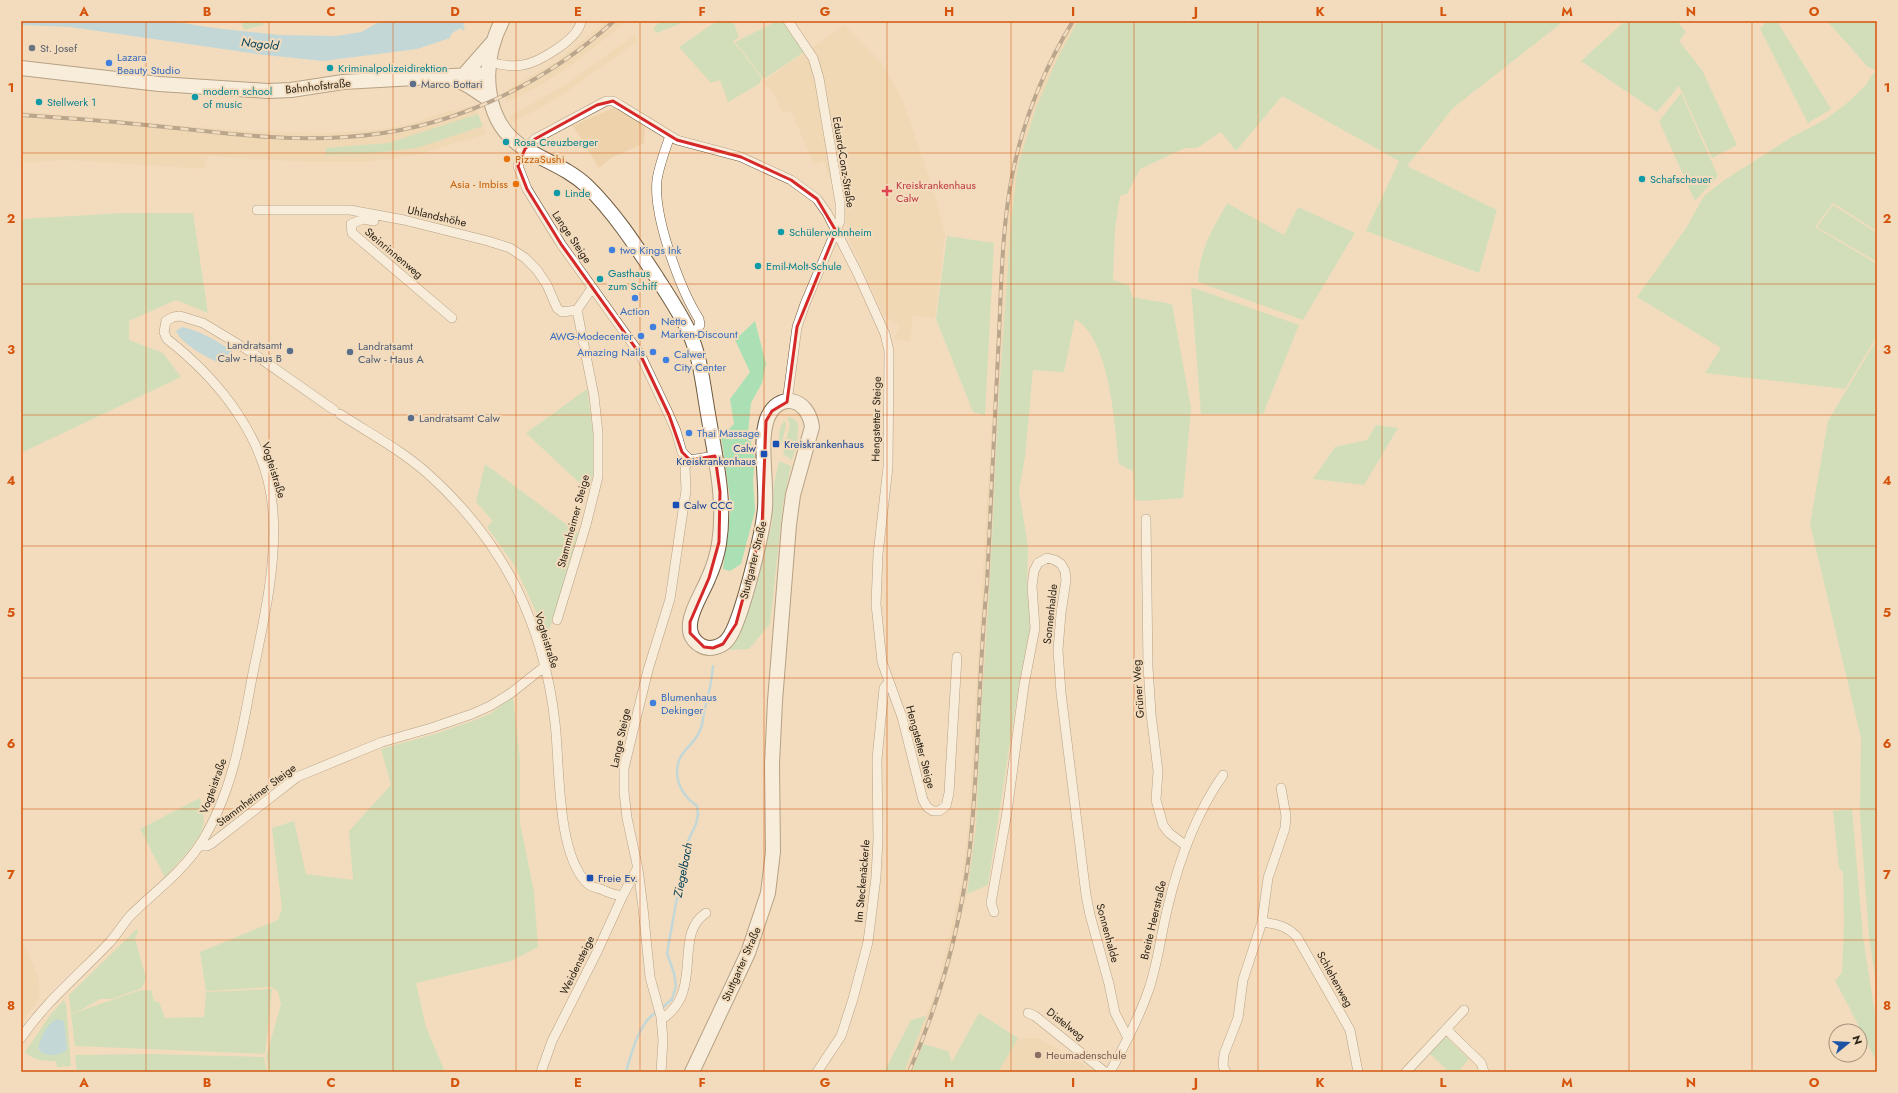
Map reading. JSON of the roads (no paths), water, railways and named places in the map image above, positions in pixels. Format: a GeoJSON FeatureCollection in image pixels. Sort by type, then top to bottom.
{"type":"FeatureCollection","features":[{"type":"Feature","properties":{"kind":"main road"},"geometry":{"type":"LineString","coordinates":[[488,68],[492,42],[502,21]]}},
{"type":"Feature","properties":{"kind":"main road"},"geometry":{"type":"LineString","coordinates":[[490,100],[457,76],[492,42]]}},
{"type":"Feature","properties":{"kind":"main road","name":"Bahnhofstraße"},"geometry":{"type":"LineString","coordinates":[[21,68],[158,84],[268,91],[291,90],[343,82],[457,76],[488,68]]}},
{"type":"Feature","properties":{"kind":"main road","name":"Stuttgarter Straße"},"geometry":{"type":"LineString","coordinates":[[488,68],[490,100],[504,130],[514,141],[525,149],[577,178],[593,192],[614,217],[647,262],[677,309],[690,334],[700,365],[715,456],[720,500],[719,542],[709,578],[693,611],[690,622],[690,633],[698,645],[713,648],[718,647],[728,639],[740,612],[762,528],[765,508],[764,449],[766,421],[772,411],[787,402],[796,402],[808,412],[812,427],[793,495],[788,540],[776,693],[772,764],[773,852],[768,893],[750,948],[692,1072]]}},
{"type":"Feature","properties":{"kind":"street"},"geometry":{"type":"LineString","coordinates":[[488,68],[532,63],[546,56],[566,42],[576,31],[581,21]]}},
{"type":"Feature","properties":{"kind":"street","name":"Eduard-Conz-Straße"},"geometry":{"type":"LineString","coordinates":[[787,402],[797,327],[805,304],[840,222],[840,203],[819,78],[813,58],[788,21]]}},
{"type":"Feature","properties":{"kind":"street","name":"Hengstetter Steige"},"geometry":{"type":"LineString","coordinates":[[525,149],[535,139],[606,101],[613,101],[677,140],[741,157],[791,180],[817,200],[827,212],[858,274],[874,309],[889,351],[888,467],[878,554],[876,604],[882,662],[902,717],[923,800],[927,807],[933,812],[939,811],[946,806],[949,793],[957,658]]}},
{"type":"Feature","properties":{"kind":"street"},"geometry":{"type":"LineString","coordinates":[[670,136],[657,180],[657,198],[660,216],[679,281],[699,319],[700,325],[697,330],[690,334]]}},
{"type":"Feature","properties":{"kind":"street","name":"Lange Steige"},"geometry":{"type":"LineString","coordinates":[[525,149],[518,166],[527,189],[592,288],[640,354],[676,431],[682,452],[690,460],[684,467],[686,490],[670,599],[648,670],[624,768],[626,818],[638,869],[650,977],[662,1018],[664,1040],[661,1072]]}},
{"type":"Feature","properties":{"kind":"street","name":"Uhlandshöhe"},"geometry":{"type":"LineString","coordinates":[[257,210],[350,210],[404,220],[488,240],[510,248],[525,258],[537,270],[547,285],[557,308],[562,312],[577,310]]}},
{"type":"Feature","properties":{"kind":"street","name":"Steinrinnenweg"},"geometry":{"type":"LineString","coordinates":[[404,220],[399,224],[363,219],[358,220],[351,224],[352,233],[452,318]]}},
{"type":"Feature","properties":{"kind":"street"},"geometry":{"type":"LineString","coordinates":[[577,310],[592,288]]}},
{"type":"Feature","properties":{"kind":"street","name":"Stammheimer Steige"},"geometry":{"type":"LineString","coordinates":[[556,620],[586,525],[598,477],[598,433],[594,396],[577,310]]}},
{"type":"Feature","properties":{"kind":"street","name":"Vogteistraße"},"geometry":{"type":"LineString","coordinates":[[200,846],[218,812],[230,781],[240,741],[269,587],[273,556],[273,510],[267,480],[251,437],[237,412],[224,393],[191,358],[166,339],[164,332],[166,320],[180,316],[203,323],[251,352],[337,412],[400,452],[426,472],[449,494],[486,537],[516,587],[532,627],[544,667],[556,723],[560,792],[570,853],[577,869],[587,884],[616,895],[623,895]]}},
{"type":"Feature","properties":{"kind":"street"},"geometry":{"type":"LineString","coordinates":[[690,460],[715,456]]}},
{"type":"Feature","properties":{"kind":"street","name":"Grüner Weg"},"geometry":{"type":"LineString","coordinates":[[1146,519],[1148,667],[1151,714],[1158,771],[1156,800],[1163,825],[1169,833],[1185,845]]}},
{"type":"Feature","properties":{"kind":"street","name":"Sonnenhalde"},"geometry":{"type":"LineString","coordinates":[[994,912],[991,903],[1006,812],[1024,685],[1035,628],[1032,586],[1034,571],[1038,563],[1047,558],[1061,564],[1065,571],[1066,580],[1061,614],[1059,657],[1061,693],[1086,895],[1115,1013],[1128,1038]]}},
{"type":"Feature","properties":{"kind":"street","name":"Stammheimer Steige"},"geometry":{"type":"LineString","coordinates":[[21,1038],[50,1000],[110,941],[129,917],[187,862],[200,846],[207,846],[211,844],[301,775],[361,750],[472,714],[490,706],[511,693],[544,667]]}},
{"type":"Feature","properties":{"kind":"street","name":"Im Steckenäckerle"},"geometry":{"type":"LineString","coordinates":[[817,1072],[841,1036],[853,999],[868,942],[877,870],[878,734],[884,688],[889,682]]}},
{"type":"Feature","properties":{"kind":"street","name":"Breite Heerstraße"},"geometry":{"type":"LineString","coordinates":[[1110,1072],[1128,1038],[1149,988],[1168,906],[1185,845],[1212,790],[1223,775]]}},
{"type":"Feature","properties":{"kind":"street"},"geometry":{"type":"LineString","coordinates":[[1226,1072],[1223,1066],[1224,1054],[1238,1018],[1243,980],[1262,922],[1268,878],[1285,828],[1286,816],[1281,788]]}},
{"type":"Feature","properties":{"kind":"street","name":"Weidensteige"},"geometry":{"type":"LineString","coordinates":[[541,1072],[552,1041],[598,952],[623,895],[638,869]]}},
{"type":"Feature","properties":{"kind":"street"},"geometry":{"type":"LineString","coordinates":[[662,1018],[671,1013],[679,1002],[684,991],[692,934],[696,922],[706,913]]}},
{"type":"Feature","properties":{"kind":"street","name":"Schlehenweg"},"geometry":{"type":"LineString","coordinates":[[1262,922],[1282,925],[1291,930],[1297,937],[1350,1030],[1358,1072]]}},
{"type":"Feature","properties":{"kind":"street"},"geometry":{"type":"LineString","coordinates":[[1406,1072],[1464,1010]]}},
{"type":"Feature","properties":{"kind":"street","name":"Distelweg"},"geometry":{"type":"LineString","coordinates":[[1028,1013],[1035,1016],[1105,1072]]}},
{"type":"Feature","properties":{"kind":"street"},"geometry":{"type":"LineString","coordinates":[[1446,1029],[1481,1063],[1484,1072]]}},
{"type":"Feature","properties":{"kind":"water","name":"Nagold"},"geometry":{"type":"Polygon","coordinates":[[[21,21],[170,21],[214,28],[280,35],[336,36],[361,32],[381,21],[466,21],[463,26],[465,28],[463,31],[461,28],[452,33],[450,38],[417,49],[323,61],[265,55],[70,27],[21,25],[21,21]]]}},
{"type":"Feature","properties":{"kind":"water"},"geometry":{"type":"Polygon","coordinates":[[[182,327],[202,333],[232,351],[231,360],[223,364],[196,351],[179,336],[176,331],[182,327]]]}},
{"type":"Feature","properties":{"kind":"water"},"geometry":{"type":"Polygon","coordinates":[[[57,1019],[64,1021],[67,1050],[60,1054],[47,1055],[38,1048],[42,1036],[47,1028],[57,1019]]]}},
{"type":"Feature","properties":{"kind":"waterway","name":"Ziegelbach"},"geometry":{"type":"LineString","coordinates":[[661,1009],[672,999],[676,986],[674,973],[667,953],[676,903],[682,880],[687,843],[696,824],[698,815],[697,806],[691,802],[682,791],[678,779],[678,765],[682,754],[696,738],[701,728],[711,684],[713,666]]}},
{"type":"Feature","properties":{"kind":"waterway","name":"Ziegelbach"},"geometry":{"type":"LineString","coordinates":[[626,1072],[641,1030],[651,1016],[657,1012]]}},
{"type":"Feature","properties":{"kind":"railway"},"geometry":{"type":"LineString","coordinates":[[21,115],[105,121],[274,137],[322,138],[383,133],[420,126],[490,102],[523,86],[555,67],[614,21]]}},
{"type":"Feature","properties":{"kind":"railway"},"geometry":{"type":"LineString","coordinates":[[909,1072],[932,1013],[951,952],[969,858],[987,584],[1003,250],[1010,187],[1014,165],[1026,122],[1051,60],[1073,21]]}},
{"type":"Feature","properties":{"kind":"place","name":"St. Josef"},"geometry":{"type":"Point","coordinates":[32,48]}},
{"type":"Feature","properties":{"kind":"place","name":"Lazara Beauty Studio"},"geometry":{"type":"Point","coordinates":[109,63]}},
{"type":"Feature","properties":{"kind":"place","name":"Kriminalpolizeidirektion"},"geometry":{"type":"Point","coordinates":[330,68]}},
{"type":"Feature","properties":{"kind":"place","name":"Marco Bottari"},"geometry":{"type":"Point","coordinates":[413,84]}},
{"type":"Feature","properties":{"kind":"place","name":"modern school of music"},"geometry":{"type":"Point","coordinates":[195,97]}},
{"type":"Feature","properties":{"kind":"place","name":"Stellwerk 1"},"geometry":{"type":"Point","coordinates":[39,102]}},
{"type":"Feature","properties":{"kind":"place","name":"Rosa Creuzberger"},"geometry":{"type":"Point","coordinates":[506,142]}},
{"type":"Feature","properties":{"kind":"place","name":"PizzaSushi"},"geometry":{"type":"Point","coordinates":[507,159]}},
{"type":"Feature","properties":{"kind":"place","name":"Schafscheuer"},"geometry":{"type":"Point","coordinates":[1642,179]}},
{"type":"Feature","properties":{"kind":"place","name":"Asia - Imbiss"},"geometry":{"type":"Point","coordinates":[516,184]}},
{"type":"Feature","properties":{"kind":"place","name":"Kreiskrankenhaus Calw"},"geometry":{"type":"Point","coordinates":[887,191]}},
{"type":"Feature","properties":{"kind":"place","name":"Linde"},"geometry":{"type":"Point","coordinates":[557,193]}},
{"type":"Feature","properties":{"kind":"place","name":"Schülerwohnheim"},"geometry":{"type":"Point","coordinates":[781,232]}},
{"type":"Feature","properties":{"kind":"place","name":"two Kings Ink"},"geometry":{"type":"Point","coordinates":[612,250]}},
{"type":"Feature","properties":{"kind":"place","name":"Emil-Molt-Schule"},"geometry":{"type":"Point","coordinates":[758,266]}},
{"type":"Feature","properties":{"kind":"place","name":"Gasthaus zum Schiff"},"geometry":{"type":"Point","coordinates":[600,279]}},
{"type":"Feature","properties":{"kind":"place","name":"Action"},"geometry":{"type":"Point","coordinates":[635,298]}},
{"type":"Feature","properties":{"kind":"place","name":"Netto Marken-Discount"},"geometry":{"type":"Point","coordinates":[653,327]}},
{"type":"Feature","properties":{"kind":"place","name":"AWG-Modecenter"},"geometry":{"type":"Point","coordinates":[641,336]}},
{"type":"Feature","properties":{"kind":"place","name":"Landratsamt Calw - Haus B"},"geometry":{"type":"Point","coordinates":[290,351]}},
{"type":"Feature","properties":{"kind":"place","name":"Landratsamt Calw - Haus A"},"geometry":{"type":"Point","coordinates":[350,352]}},
{"type":"Feature","properties":{"kind":"place","name":"Amazing Nails"},"geometry":{"type":"Point","coordinates":[653,352]}},
{"type":"Feature","properties":{"kind":"place","name":"Calwer City Center"},"geometry":{"type":"Point","coordinates":[666,360]}},
{"type":"Feature","properties":{"kind":"place","name":"Landratsamt Calw"},"geometry":{"type":"Point","coordinates":[411,418]}},
{"type":"Feature","properties":{"kind":"place","name":"Thai Massage"},"geometry":{"type":"Point","coordinates":[689,433]}},
{"type":"Feature","properties":{"kind":"place","name":"Kreiskrankenhaus"},"geometry":{"type":"Point","coordinates":[776,444]}},
{"type":"Feature","properties":{"kind":"place","name":"Calw Kreiskrankenhaus"},"geometry":{"type":"Point","coordinates":[764,454]}},
{"type":"Feature","properties":{"kind":"place","name":"Calw CCC"},"geometry":{"type":"Point","coordinates":[676,505]}},
{"type":"Feature","properties":{"kind":"place","name":"Blumenhaus Dekinger"},"geometry":{"type":"Point","coordinates":[653,703]}},
{"type":"Feature","properties":{"kind":"place","name":"Freie Ev."},"geometry":{"type":"Point","coordinates":[590,878]}},
{"type":"Feature","properties":{"kind":"place","name":"Heumadenschule"},"geometry":{"type":"Point","coordinates":[1038,1055]}}]}
